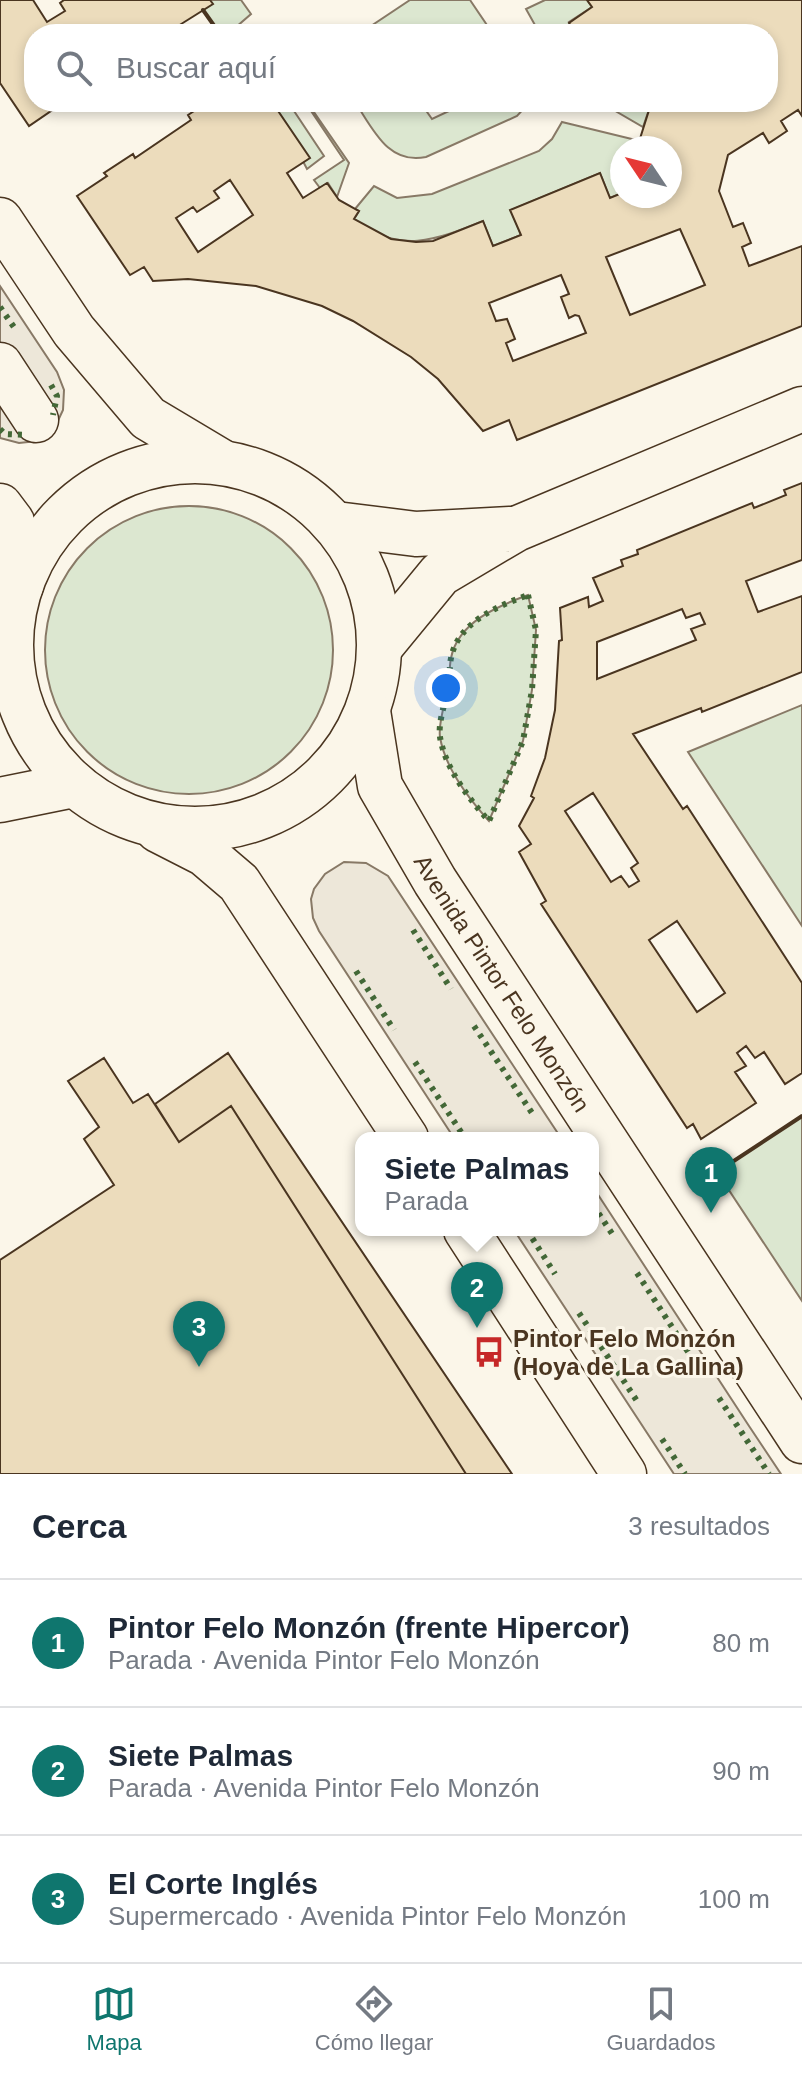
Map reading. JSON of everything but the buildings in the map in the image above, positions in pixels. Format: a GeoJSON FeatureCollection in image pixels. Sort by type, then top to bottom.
{"type":"FeatureCollection","features":[{"type":"Feature","properties":{"kind":"street"},"geometry":{"type":"LineString","coordinates":[[0,220],[74,331],[148,418],[220,461],[284,482],[336,524],[370,581],[380,647],[368,711],[341,758],[302,796],[252,821],[199,830],[145,823]]}},
{"type":"Feature","properties":{"kind":"street"},"geometry":{"type":"LineString","coordinates":[[0,365],[36,420]]}},
{"type":"Feature","properties":{"kind":"street"},"geometry":{"type":"LineString","coordinates":[[380,647],[440,574],[516,529],[802,409]]}},
{"type":"Feature","properties":{"kind":"street"},"geometry":{"type":"LineString","coordinates":[[220,461],[157,464],[99,488],[51,529],[21,585],[6,670],[16,690],[26,724],[47,755],[74,785],[107,808],[145,823],[205,854],[239,883],[402,1132]]}},
{"type":"Feature","properties":{"kind":"street"},"geometry":{"type":"LineString","coordinates":[[0,506],[12,522],[21,585]]}},
{"type":"Feature","properties":{"kind":"street"},"geometry":{"type":"LineString","coordinates":[[336,524],[416,534],[516,529]]}},
{"type":"Feature","properties":{"kind":"street","name":"Avenida Pintor Felo Monzón"},"geometry":{"type":"LineString","coordinates":[[368,711],[380,786],[435,881],[802,1441]]}},
{"type":"Feature","properties":{"kind":"street"},"geometry":{"type":"LineString","coordinates":[[0,800],[74,785]]}},
{"type":"Feature","properties":{"kind":"street"},"geometry":{"type":"LineString","coordinates":[[470,1236],[624,1474]]}},
{"type":"Feature","properties":{"kind":"green space"},"geometry":{"type":"Polygon","coordinates":[[[210,0],[241,0],[251,14],[240,24],[213,24],[203,10],[212,4],[210,0]]]}},
{"type":"Feature","properties":{"kind":"green space"},"geometry":{"type":"Polygon","coordinates":[[[410,0],[470,0],[486,24],[374,24],[410,0]]]}},
{"type":"Feature","properties":{"kind":"green space"},"geometry":{"type":"Polygon","coordinates":[[[545,0],[587,0],[592,7],[570,24],[534,24],[526,9],[545,0]]]}},
{"type":"Feature","properties":{"kind":"green space"},"geometry":{"type":"Polygon","coordinates":[[[277,112],[295,112],[324,156],[307,169],[277,112]]]}},
{"type":"Feature","properties":{"kind":"green space"},"geometry":{"type":"Polygon","coordinates":[[[312,112],[349,163],[337,197],[328,183],[320,188],[314,180],[344,160],[312,112]]]}},
{"type":"Feature","properties":{"kind":"green space"},"geometry":{"type":"Polygon","coordinates":[[[361,112],[427,112],[432,119],[447,112],[521,112],[426,157],[401,156],[375,133],[361,112]]]}},
{"type":"Feature","properties":{"kind":"green space"},"geometry":{"type":"Polygon","coordinates":[[[617,112],[648,112],[643,127],[617,112]]]}},
{"type":"Feature","properties":{"kind":"green space"},"geometry":{"type":"Polygon","coordinates":[[[562,122],[619,136],[610,136],[610,198],[600,173],[511,210],[521,235],[493,246],[483,221],[450,234],[418,241],[386,237],[354,219],[359,211],[355,209],[374,186],[397,198],[432,194],[539,151],[552,139],[562,122]]]}},
{"type":"Feature","properties":{"kind":"green space"},"geometry":{"type":"Polygon","coordinates":[[[175,506],[203,506],[231,512],[257,523],[281,538],[301,558],[327,608],[333,650],[331,678],[316,718],[301,742],[281,762],[231,788],[203,794],[175,794],[147,788],[121,777],[97,762],[77,742],[51,692],[45,664],[45,636],[51,608],[62,582],[77,558],[97,538],[147,512],[175,506]]]}},
{"type":"Feature","properties":{"kind":"green space"},"geometry":{"type":"Polygon","coordinates":[[[528,595],[536,630],[532,690],[523,741],[489,821],[452,771],[440,737],[451,658],[455,645],[471,625],[492,610],[528,595]]]}},
{"type":"Feature","properties":{"kind":"green space"},"geometry":{"type":"Polygon","coordinates":[[[802,705],[802,926],[688,752],[802,705]]]}},
{"type":"Feature","properties":{"kind":"green space"},"geometry":{"type":"Polygon","coordinates":[[[802,1116],[802,1301],[717,1172],[802,1116]]]}},
{"type":"Feature","properties":{"kind":"shaded area"},"geometry":{"type":"Polygon","coordinates":[[[0,286],[57,372],[64,390],[63,410],[55,427],[39,439],[28,442],[0,438],[0,286]]]}},
{"type":"Feature","properties":{"kind":"shaded area"},"geometry":{"type":"Polygon","coordinates":[[[344,862],[366,863],[388,876],[557,1132],[450,1132],[319,931],[313,918],[311,899],[325,874],[344,862]]]}},
{"type":"Feature","properties":{"kind":"shaded area"},"geometry":{"type":"Polygon","coordinates":[[[599,1196],[781,1474],[674,1474],[518,1236],[599,1236],[599,1196]]]}},
{"type":"Feature","properties":{"kind":"hedge"},"geometry":{"type":"LineString","coordinates":[[0,307],[16,330]]}},
{"type":"Feature","properties":{"kind":"hedge"},"geometry":{"type":"LineString","coordinates":[[51,385],[57,396],[53,415]]}},
{"type":"Feature","properties":{"kind":"hedge"},"geometry":{"type":"LineString","coordinates":[[0,429],[5,434],[26,435]]}},
{"type":"Feature","properties":{"kind":"hedge"},"geometry":{"type":"LineString","coordinates":[[528,595],[536,630],[532,690],[523,741],[489,821],[452,771],[440,737],[451,658],[455,645],[471,625],[492,610],[528,595]]}},
{"type":"Feature","properties":{"kind":"hedge"},"geometry":{"type":"LineString","coordinates":[[413,930],[451,989]]}},
{"type":"Feature","properties":{"kind":"hedge"},"geometry":{"type":"LineString","coordinates":[[356,971],[394,1030]]}},
{"type":"Feature","properties":{"kind":"hedge"},"geometry":{"type":"LineString","coordinates":[[474,1026],[532,1113]]}},
{"type":"Feature","properties":{"kind":"hedge"},"geometry":{"type":"LineString","coordinates":[[415,1062],[461,1132]]}},
{"type":"Feature","properties":{"kind":"hedge"},"geometry":{"type":"LineString","coordinates":[[599,1214],[613,1235]]}},
{"type":"Feature","properties":{"kind":"hedge"},"geometry":{"type":"LineString","coordinates":[[531,1236],[555,1274]]}},
{"type":"Feature","properties":{"kind":"hedge"},"geometry":{"type":"LineString","coordinates":[[637,1273],[694,1361]]}},
{"type":"Feature","properties":{"kind":"hedge"},"geometry":{"type":"LineString","coordinates":[[579,1313],[637,1401]]}},
{"type":"Feature","properties":{"kind":"hedge"},"geometry":{"type":"LineString","coordinates":[[719,1398],[769,1474]]}},
{"type":"Feature","properties":{"kind":"hedge"},"geometry":{"type":"LineString","coordinates":[[662,1439],[685,1474]]}},
{"type":"Feature","properties":{"kind":"wall"},"geometry":{"type":"LineString","coordinates":[[203,10],[213,24]]}},
{"type":"Feature","properties":{"kind":"wall"},"geometry":{"type":"LineString","coordinates":[[717,1172],[802,1116]]}},
{"type":"Feature","properties":{"kind":"place","name":"Pintor Felo Monzón (frente Hipercor)"},"geometry":{"type":"Point","coordinates":[711,1213]}},
{"type":"Feature","properties":{"kind":"place","name":"Siete Palmas"},"geometry":{"type":"Point","coordinates":[477,1328]}},
{"type":"Feature","properties":{"kind":"place","name":"Pintor Felo Monzón (Hoya de La Gallina)"},"geometry":{"type":"Point","coordinates":[489,1352]}},
{"type":"Feature","properties":{"kind":"place","name":"El Corte Inglés"},"geometry":{"type":"Point","coordinates":[199,1367]}}]}
